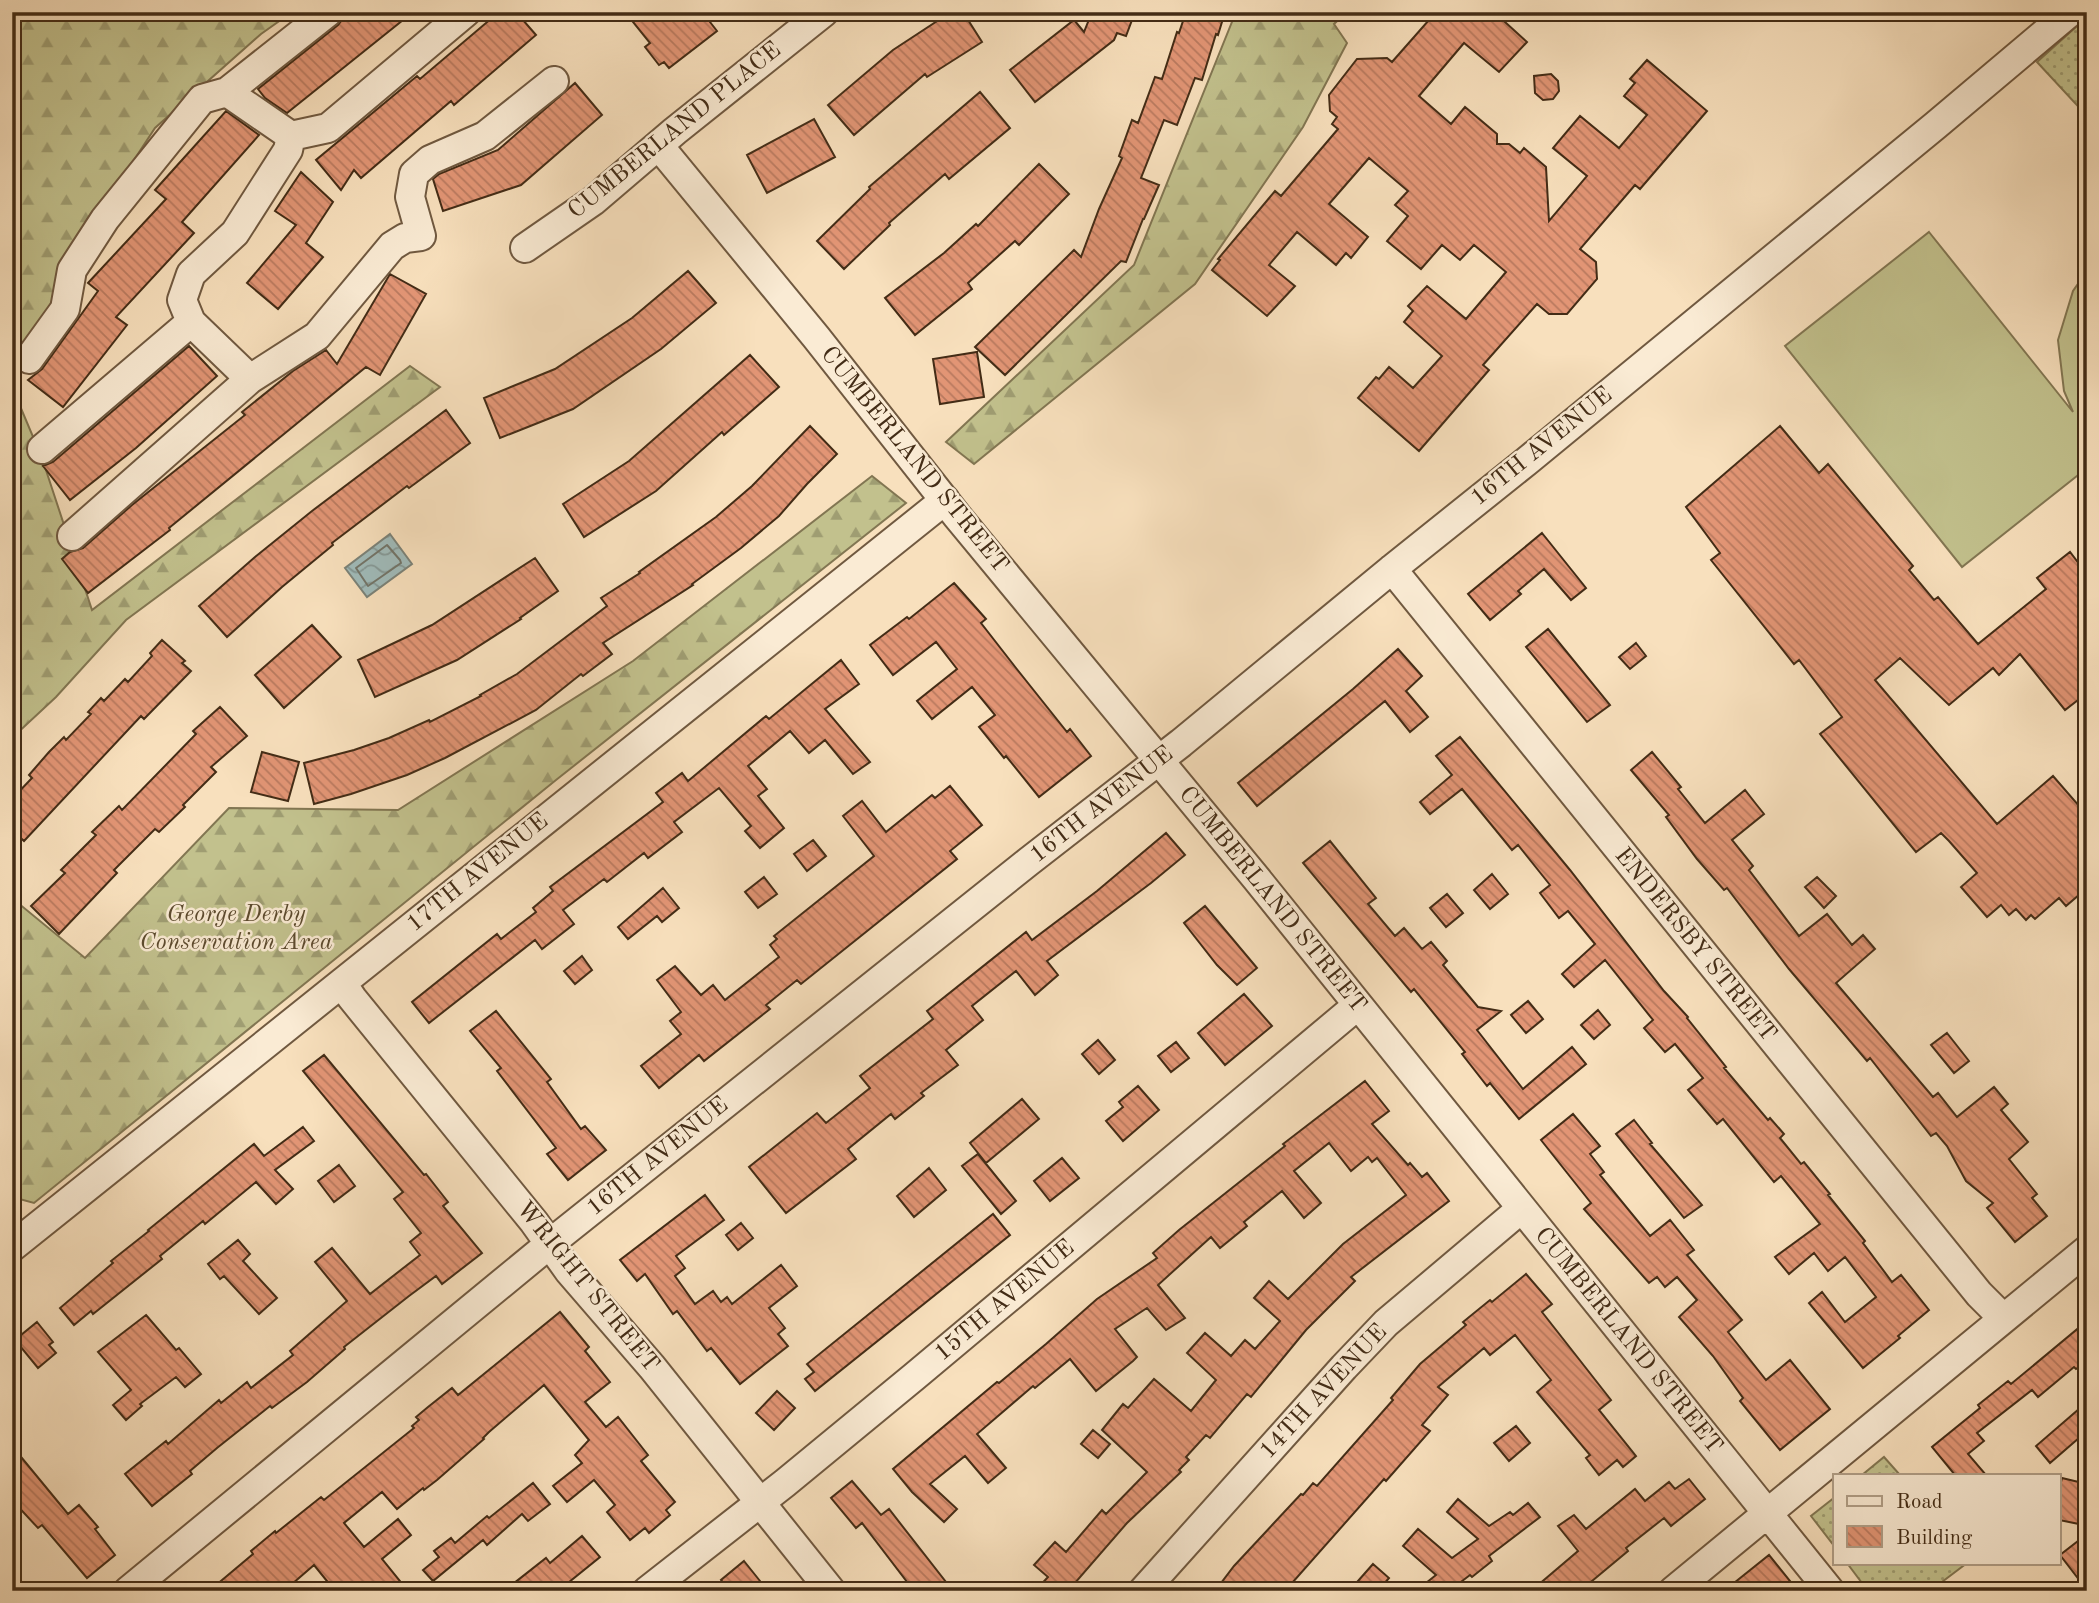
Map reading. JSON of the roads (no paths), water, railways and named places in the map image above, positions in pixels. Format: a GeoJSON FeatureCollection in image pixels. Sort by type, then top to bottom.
{"type":"FeatureCollection","features":[{"type":"Feature","properties":{"kind":"street"},"geometry":{"type":"LineString","coordinates":[[29,359],[65,309],[72,270],[106,219],[202,99],[227,92],[328,12]]}},
{"type":"Feature","properties":{"kind":"street"},"geometry":{"type":"LineString","coordinates":[[227,92],[291,136],[328,128],[466,12]]}},
{"type":"Feature","properties":{"kind":"street","name":"CUMBERLAND PLACE"},"geometry":{"type":"LineString","coordinates":[[525,248],[593,201],[824,12]]}},
{"type":"Feature","properties":{"kind":"street","name":"16TH AVENUE"},"geometry":{"type":"LineString","coordinates":[[128,1591],[551,1243],[1158,761],[1519,468],[2070,12]]}},
{"type":"Feature","properties":{"kind":"street"},"geometry":{"type":"LineString","coordinates":[[72,536],[250,379],[317,336],[392,246],[405,238],[421,236],[410,197],[414,174],[430,160],[485,136],[554,81]]}},
{"type":"Feature","properties":{"kind":"street"},"geometry":{"type":"LineString","coordinates":[[250,379],[191,321],[182,300],[191,274],[235,233],[288,150],[291,136]]}},
{"type":"Feature","properties":{"kind":"street","name":"CUMBERLAND STREET"},"geometry":{"type":"LineString","coordinates":[[659,146],[1358,1005],[1830,1591]]}},
{"type":"Feature","properties":{"kind":"street"},"geometry":{"type":"LineString","coordinates":[[42,449],[191,321]]}},
{"type":"Feature","properties":{"kind":"street","name":"17TH AVENUE"},"geometry":{"type":"LineString","coordinates":[[12,1247],[945,500]]}},
{"type":"Feature","properties":{"kind":"street","name":"ENDERSBY STREET"},"geometry":{"type":"LineString","coordinates":[[1392,569],[1970,1283],[2003,1318]]}},
{"type":"Feature","properties":{"kind":"street","name":"WRIGHT STREET"},"geometry":{"type":"LineString","coordinates":[[342,983],[551,1243],[569,1270],[652,1367],[831,1591]]}},
{"type":"Feature","properties":{"kind":"street","name":"15TH AVENUE"},"geometry":{"type":"LineString","coordinates":[[647,1591],[915,1376],[1358,1005]]}},
{"type":"Feature","properties":{"kind":"street","name":"14TH AVENUE"},"geometry":{"type":"LineString","coordinates":[[1143,1591],[1361,1349],[1426,1288],[1521,1209]]}},
{"type":"Feature","properties":{"kind":"street"},"geometry":{"type":"LineString","coordinates":[[1673,1591],[2087,1250]]}},
{"type":"Feature","properties":{"kind":"water"},"geometry":{"type":"Polygon","coordinates":[[[390,534],[412,564],[367,597],[345,568],[390,534]]]}},
{"type":"Feature","properties":{"kind":"park label","name":"George Derby Conservation Area"},"geometry":{"type":"Point","coordinates":[236,929]}}]}
